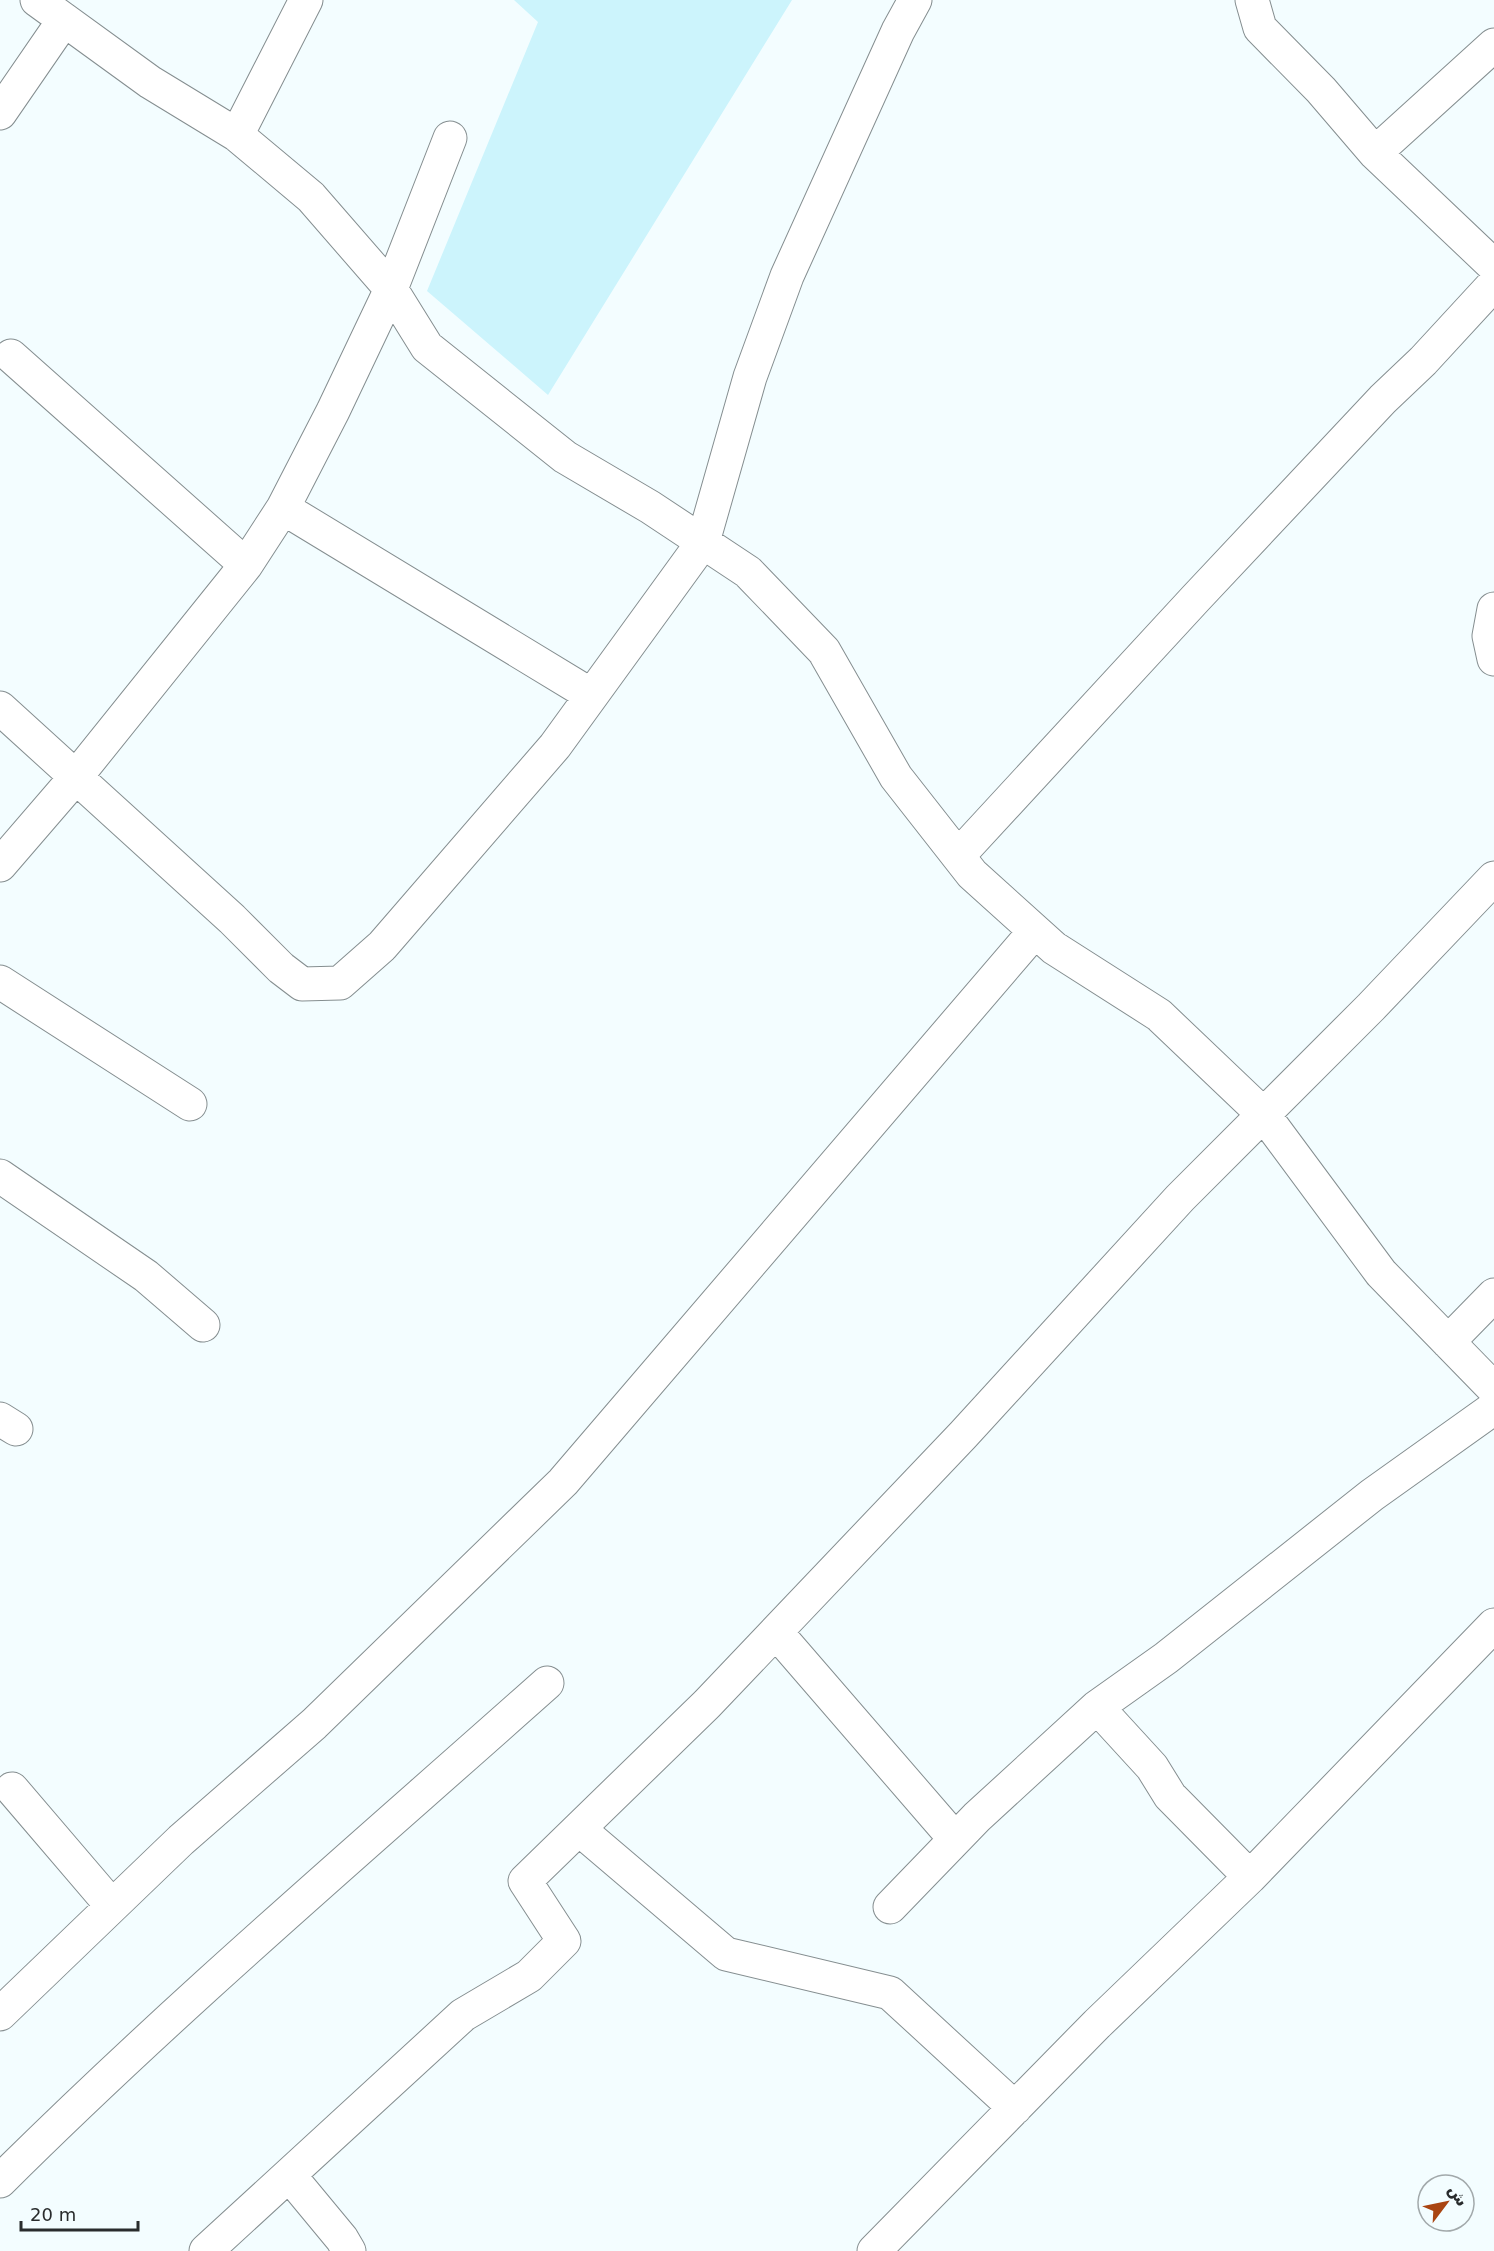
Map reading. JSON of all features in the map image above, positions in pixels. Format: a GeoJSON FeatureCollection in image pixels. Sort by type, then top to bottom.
{"type":"FeatureCollection","features":[{"type":"Feature","properties":{"kind":"street"},"geometry":{"type":"LineString","coordinates":[[37,0],[150,82],[237,135],[311,198],[391,289],[427,347],[565,457],[650,507],[748,572],[824,651],[896,777],[972,874],[1054,948],[1159,1015],[1264,1115],[1381,1273],[1494,1389]]}},
{"type":"Feature","properties":{"kind":"street"},"geometry":{"type":"LineString","coordinates":[[237,135],[306,0]]}},
{"type":"Feature","properties":{"kind":"street"},"geometry":{"type":"LineString","coordinates":[[0,708],[232,919],[281,968],[302,984],[340,983],[382,946],[555,746],[703,542],[750,377],[787,276],[898,31],[915,0]]}},
{"type":"Feature","properties":{"kind":"street"},"geometry":{"type":"LineString","coordinates":[[1252,0],[1260,28],[1321,90],[1375,153],[1494,266]]}},
{"type":"Feature","properties":{"kind":"street"},"geometry":{"type":"LineString","coordinates":[[0,113],[64,20]]}},
{"type":"Feature","properties":{"kind":"street"},"geometry":{"type":"LineString","coordinates":[[1375,153],[1494,45]]}},
{"type":"Feature","properties":{"kind":"street"},"geometry":{"type":"LineString","coordinates":[[0,866],[75,778],[246,565],[283,508],[333,411],[391,289],[450,138]]}},
{"type":"Feature","properties":{"kind":"street"},"geometry":{"type":"LineString","coordinates":[[958,856],[1196,598],[1383,399],[1423,362],[1494,284]]}},
{"type":"Feature","properties":{"kind":"street"},"geometry":{"type":"LineString","coordinates":[[11,356],[246,565]]}},
{"type":"Feature","properties":{"kind":"street"},"geometry":{"type":"LineString","coordinates":[[283,508],[591,695]]}},
{"type":"Feature","properties":{"kind":"street"},"geometry":{"type":"LineString","coordinates":[[1494,609],[1489,636],[1494,659]]}},
{"type":"Feature","properties":{"kind":"street"},"geometry":{"type":"LineString","coordinates":[[206,2251],[463,2015],[529,1976],[564,1941],[525,1881],[707,1704],[963,1435],[1180,1198],[1371,1007],[1494,878]]}},
{"type":"Feature","properties":{"kind":"street"},"geometry":{"type":"LineString","coordinates":[[0,2014],[181,1840],[314,1724],[563,1482],[1035,931]]}},
{"type":"Feature","properties":{"kind":"street"},"geometry":{"type":"LineString","coordinates":[[0,982],[190,1104]]}},
{"type":"Feature","properties":{"kind":"street"},"geometry":{"type":"LineString","coordinates":[[0,1176],[146,1276],[204,1325]]}},
{"type":"Feature","properties":{"kind":"street"},"geometry":{"type":"LineString","coordinates":[[1448,1342],[1494,1295]]}},
{"type":"Feature","properties":{"kind":"street"},"geometry":{"type":"LineString","coordinates":[[890,1907],[977,1817],[1097,1707],[1166,1658],[1372,1495],[1494,1408]]}},
{"type":"Feature","properties":{"kind":"street"},"geometry":{"type":"LineString","coordinates":[[874,2251],[1096,2024],[1250,1877],[1494,1625]]}},
{"type":"Feature","properties":{"kind":"street"},"geometry":{"type":"LineString","coordinates":[[776,1632],[956,1839]]}},
{"type":"Feature","properties":{"kind":"street"},"geometry":{"type":"LineString","coordinates":[[0,2181],[68,2114],[244,1952],[547,1683]]}},
{"type":"Feature","properties":{"kind":"street"},"geometry":{"type":"LineString","coordinates":[[1097,1707],[1152,1767],[1170,1796],[1250,1877]]}},
{"type":"Feature","properties":{"kind":"street"},"geometry":{"type":"LineString","coordinates":[[12,1789],[112,1906]]}},
{"type":"Feature","properties":{"kind":"street"},"geometry":{"type":"LineString","coordinates":[[579,1829],[726,1954],[890,1993],[1015,2108]]}},
{"type":"Feature","properties":{"kind":"street"},"geometry":{"type":"LineString","coordinates":[[289,2175],[349,2251]]}},
{"type":"Feature","properties":{"kind":"shaded area"},"geometry":{"type":"Polygon","coordinates":[[[514,0],[792,0],[548,395],[427,291],[538,22],[514,0]]]}}]}
